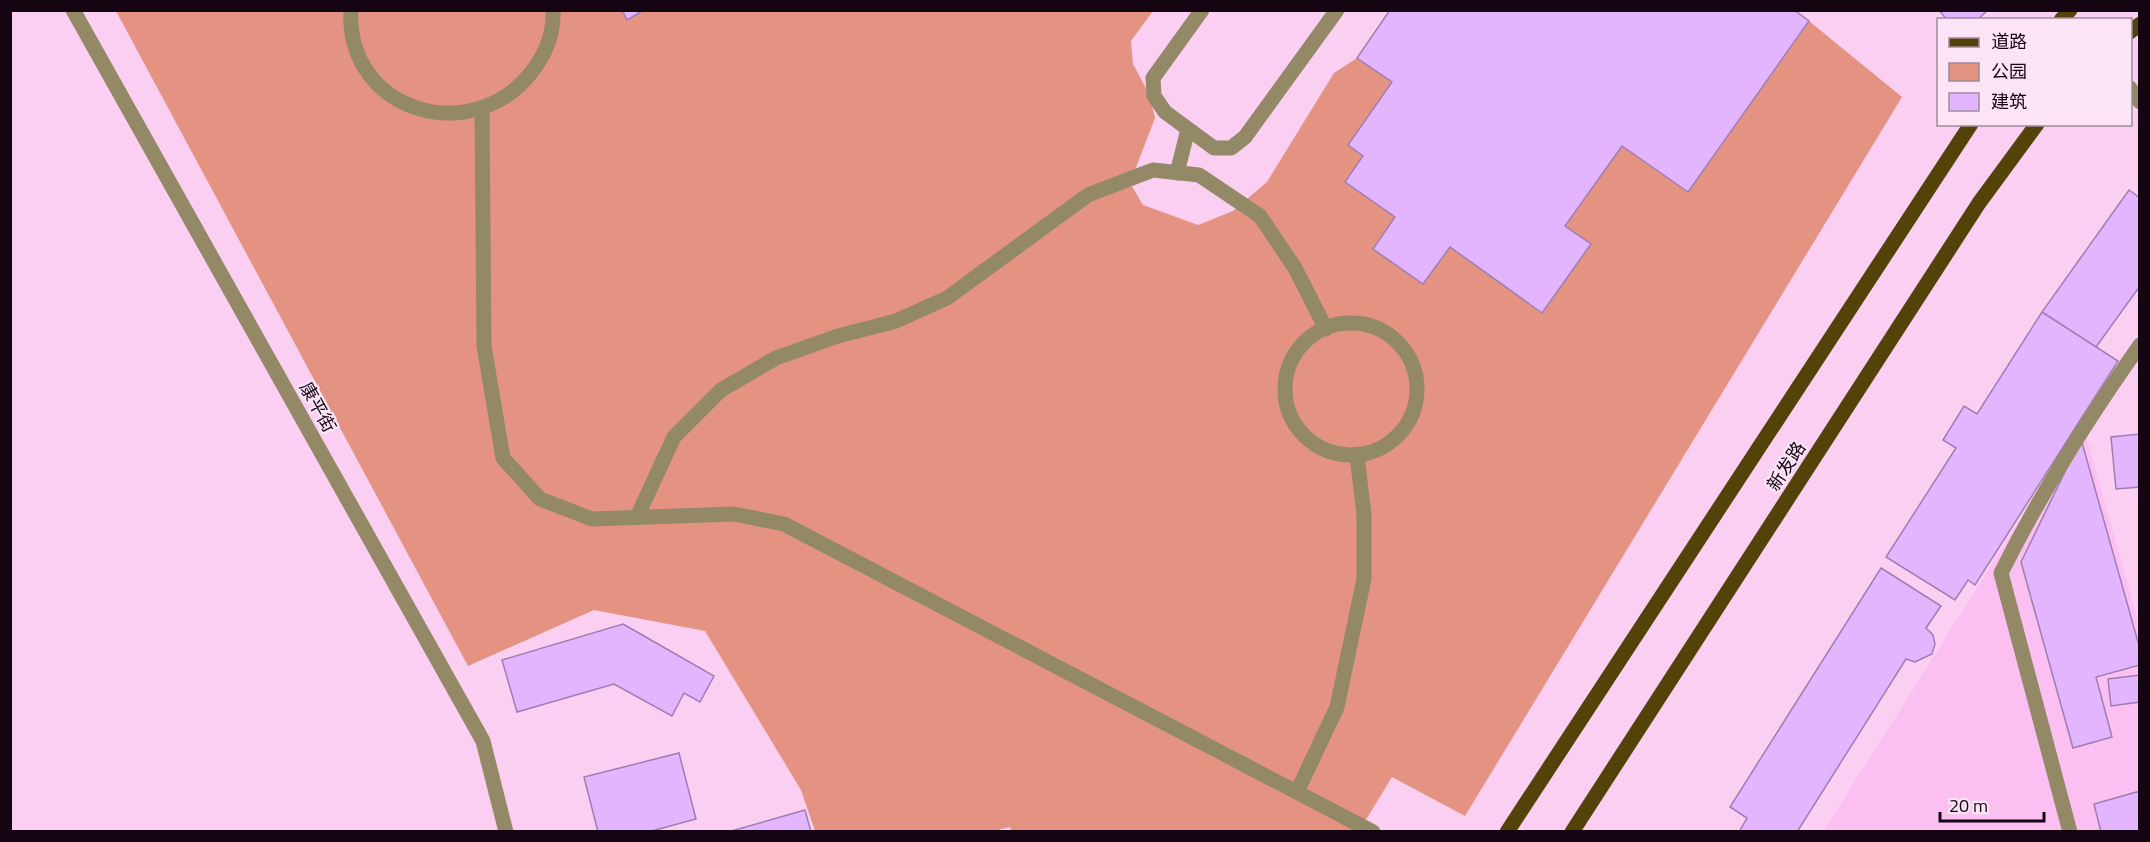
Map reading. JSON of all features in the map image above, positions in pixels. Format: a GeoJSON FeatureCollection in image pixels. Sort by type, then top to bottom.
{"type":"FeatureCollection","features":[{"type":"Feature","properties":{"kind":"main road","name":"新发路"},"geometry":{"type":"LineString","coordinates":[[1507,831],[1970,126]]}},
{"type":"Feature","properties":{"kind":"main road","name":"新发路"},"geometry":{"type":"LineString","coordinates":[[1572,831],[1979,203],[2036,126]]}},
{"type":"Feature","properties":{"kind":"street","name":"康平街"},"geometry":{"type":"LineString","coordinates":[[73,10],[483,741],[506,831]]}},
{"type":"Feature","properties":{"kind":"street"},"geometry":{"type":"LineString","coordinates":[[351,10],[350,32],[362,64],[374,80],[400,102],[434,113],[464,114],[482,110],[524,83],[545,53],[554,21],[553,10]]}},
{"type":"Feature","properties":{"kind":"street"},"geometry":{"type":"LineString","coordinates":[[1202,10],[1153,78],[1154,96],[1165,112],[1214,148],[1231,148],[1245,137],[1337,10]]}},
{"type":"Feature","properties":{"kind":"street"},"geometry":{"type":"LineString","coordinates":[[482,110],[484,346],[503,458],[540,499],[592,519],[734,514],[784,524],[1373,831]]}},
{"type":"Feature","properties":{"kind":"street"},"geometry":{"type":"LineString","coordinates":[[1177,173],[1188,129]]}},
{"type":"Feature","properties":{"kind":"street"},"geometry":{"type":"LineString","coordinates":[[637,517],[674,437],[721,390],[776,358],[838,336],[896,321],[947,298],[1089,195],[1153,170],[1199,175],[1260,216],[1295,268],[1326,329]]}},
{"type":"Feature","properties":{"kind":"street"},"geometry":{"type":"LineString","coordinates":[[1356,323],[1378,328],[1396,340],[1410,358],[1417,378],[1417,400],[1410,421],[1396,438],[1378,450],[1357,456],[1335,454],[1315,446],[1299,431],[1289,412],[1285,391],[1288,369],[1298,349],[1314,334],[1335,325],[1356,323]]}},
{"type":"Feature","properties":{"kind":"street"},"geometry":{"type":"LineString","coordinates":[[2070,831],[2001,573],[2025,525],[2084,424],[2139,345]]}},
{"type":"Feature","properties":{"kind":"street"},"geometry":{"type":"LineString","coordinates":[[1297,792],[1337,707],[1362,590],[1364,515],[1357,456]]}},
{"type":"Feature","properties":{"kind":"shaded area"},"geometry":{"type":"Polygon","coordinates":[[[2076,431],[2086,436],[2139,624],[2139,831],[1823,832],[2076,431]]]}},
{"type":"Feature","properties":{"kind":"green space"},"geometry":{"type":"Polygon","coordinates":[[[116,11],[1153,11],[1131,41],[1133,64],[1149,94],[1155,118],[1130,183],[1143,205],[1198,225],[1233,211],[1267,182],[1334,73],[1357,58],[1392,82],[1348,145],[1363,156],[1345,182],[1395,217],[1373,249],[1423,284],[1450,247],[1542,312],[1591,244],[1565,226],[1622,146],[1688,192],[1809,21],[1902,97],[1465,816],[1392,777],[1359,831],[1012,832],[1010,827],[989,832],[815,831],[801,790],[705,631],[594,610],[468,666],[116,11]]]}},
{"type":"Feature","properties":{"kind":"building"},"geometry":{"type":"Polygon","coordinates":[[[622,10],[644,10],[627,20],[622,10]]]}},
{"type":"Feature","properties":{"kind":"building"},"geometry":{"type":"Polygon","coordinates":[[[1390,10],[1794,10],[1809,21],[1688,192],[1622,146],[1565,226],[1591,244],[1542,313],[1450,247],[1423,284],[1373,249],[1395,217],[1345,182],[1363,156],[1348,145],[1392,82],[1357,58],[1390,10]]]}},
{"type":"Feature","properties":{"kind":"building"},"geometry":{"type":"Polygon","coordinates":[[[1939,10],[1987,10],[1979,18],[1945,18],[1939,10]]]}},
{"type":"Feature","properties":{"kind":"building"},"geometry":{"type":"Polygon","coordinates":[[[2129,190],[2140,198],[2140,286],[2096,347],[2042,312],[2129,190]]]}},
{"type":"Feature","properties":{"kind":"building"},"geometry":{"type":"Polygon","coordinates":[[[2042,312],[2118,361],[1975,585],[1968,580],[1955,600],[1886,557],[1956,448],[1943,440],[1964,406],[1977,414],[2042,312]]]}},
{"type":"Feature","properties":{"kind":"building"},"geometry":{"type":"Polygon","coordinates":[[[2140,434],[2140,487],[2116,489],[2111,437],[2140,434]]]}},
{"type":"Feature","properties":{"kind":"building"},"geometry":{"type":"Polygon","coordinates":[[[2081,439],[2140,649],[2140,665],[2096,677],[2112,737],[2073,748],[2021,562],[2081,439]]]}},
{"type":"Feature","properties":{"kind":"building"},"geometry":{"type":"Polygon","coordinates":[[[1881,568],[1941,606],[1926,628],[1933,635],[1935,644],[1932,654],[1915,662],[1906,659],[1797,832],[1739,832],[1747,818],[1730,807],[1881,568]]]}},
{"type":"Feature","properties":{"kind":"building"},"geometry":{"type":"Polygon","coordinates":[[[623,624],[714,676],[700,702],[684,693],[672,716],[614,684],[517,712],[502,660],[623,624]]]}},
{"type":"Feature","properties":{"kind":"building"},"geometry":{"type":"Polygon","coordinates":[[[2140,675],[2140,702],[2111,706],[2108,679],[2140,675]]]}},
{"type":"Feature","properties":{"kind":"building"},"geometry":{"type":"Polygon","coordinates":[[[679,753],[696,819],[648,832],[598,832],[584,777],[679,753]]]}},
{"type":"Feature","properties":{"kind":"building"},"geometry":{"type":"Polygon","coordinates":[[[2140,791],[2140,832],[2101,832],[2094,804],[2140,791]]]}},
{"type":"Feature","properties":{"kind":"building"},"geometry":{"type":"Polygon","coordinates":[[[805,810],[811,832],[728,832],[805,810]]]}}]}
